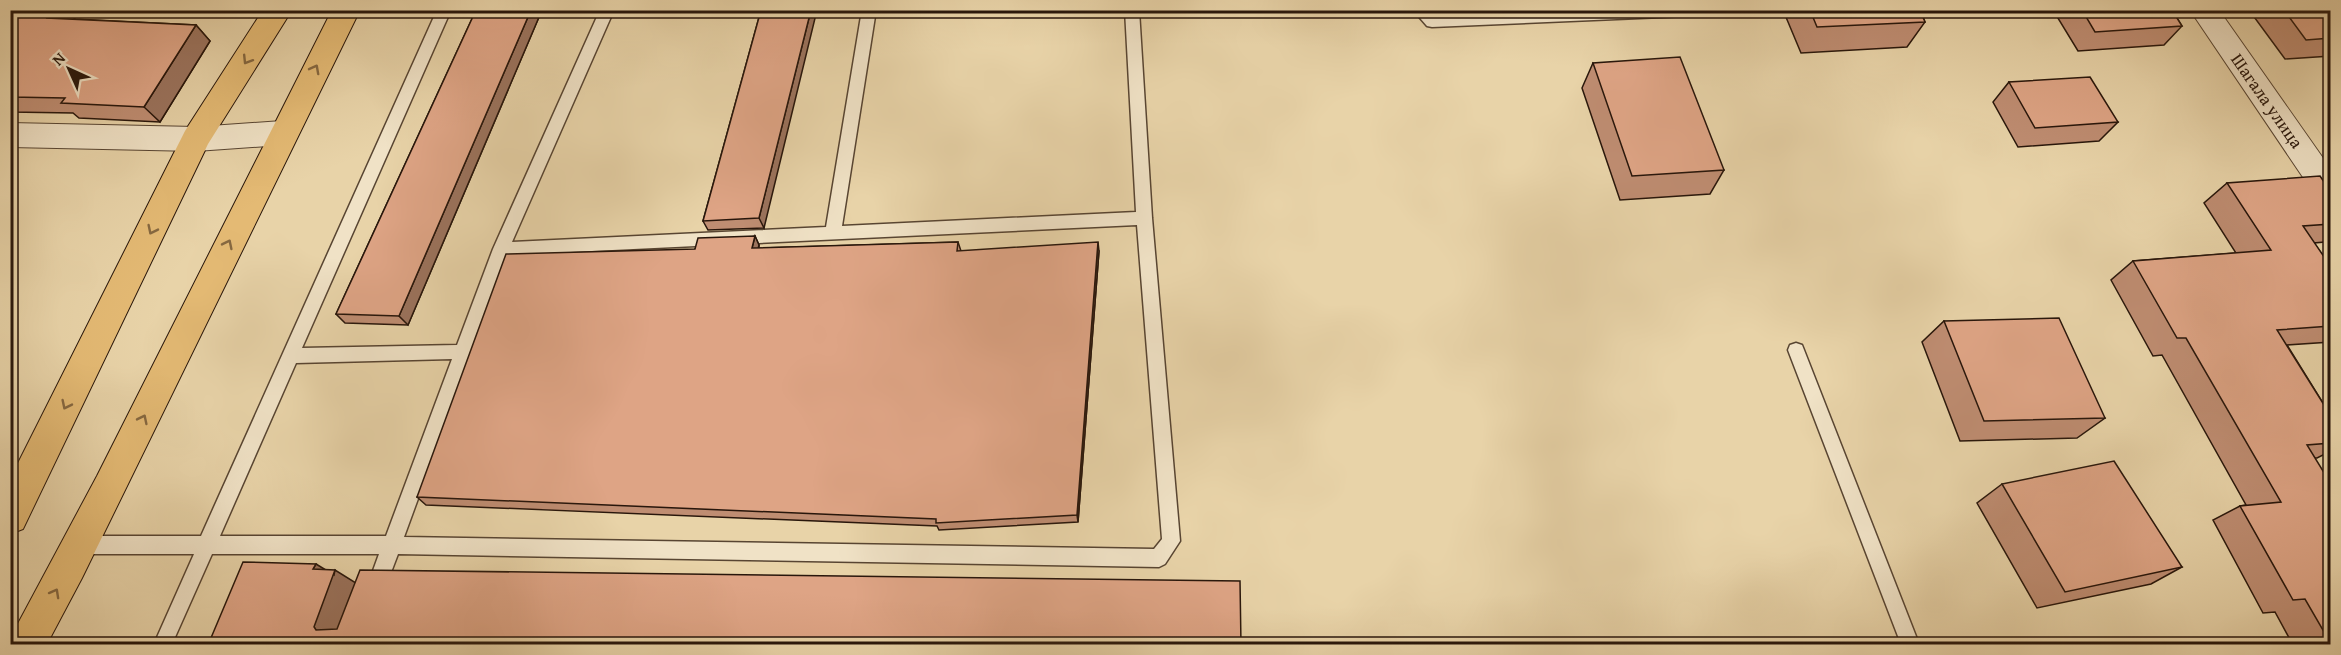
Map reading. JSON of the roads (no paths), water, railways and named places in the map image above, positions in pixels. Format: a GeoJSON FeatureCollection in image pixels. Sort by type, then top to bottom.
{"type":"FeatureCollection","features":[{"type":"Feature","properties":{"kind":"main road"},"geometry":{"type":"LineString","coordinates":[[10,517],[196,139],[278,10]]}},
{"type":"Feature","properties":{"kind":"main road"},"geometry":{"type":"LineString","coordinates":[[27,645],[82,545],[282,133],[346,10]]}},
{"type":"Feature","properties":{"kind":"street","name":"Шагала улица"},"geometry":{"type":"LineString","coordinates":[[2204,10],[2331,192]]}},
{"type":"Feature","properties":{"kind":"street"},"geometry":{"type":"LineString","coordinates":[[10,135],[196,139],[282,133]]}},
{"type":"Feature","properties":{"kind":"lane"},"geometry":{"type":"LineString","coordinates":[[163,645],[444,10]]}},
{"type":"Feature","properties":{"kind":"lane"},"geometry":{"type":"LineString","coordinates":[[367,611],[501,249],[607,10]]}},
{"type":"Feature","properties":{"kind":"lane"},"geometry":{"type":"LineString","coordinates":[[833,233],[869,10]]}},
{"type":"Feature","properties":{"kind":"lane"},"geometry":{"type":"LineString","coordinates":[[82,545],[207,547],[390,545],[1159,558],[1172,541],[1144,218],[1132,10]]}},
{"type":"Feature","properties":{"kind":"lane"},"geometry":{"type":"LineString","coordinates":[[1420,10],[1432,22],[1710,10]]}},
{"type":"Feature","properties":{"kind":"lane"},"geometry":{"type":"LineString","coordinates":[[501,249],[1144,218]]}},
{"type":"Feature","properties":{"kind":"lane"},"geometry":{"type":"LineString","coordinates":[[1796,350],[1910,645]]}},
{"type":"Feature","properties":{"kind":"lane"},"geometry":{"type":"LineString","coordinates":[[291,356],[462,352]]}}]}
